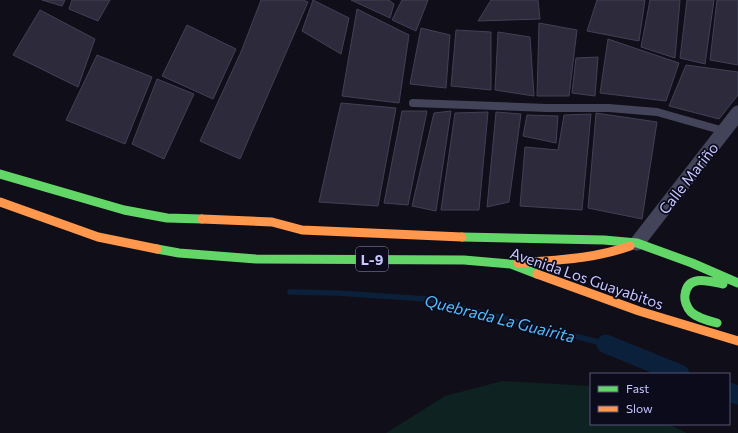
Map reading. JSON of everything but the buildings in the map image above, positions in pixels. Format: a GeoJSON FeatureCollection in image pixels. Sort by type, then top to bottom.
{"type":"FeatureCollection","features":[{"type":"Feature","properties":{"kind":"main road","name":"Avenida Los Guayabitos"},"geometry":{"type":"LineString","coordinates":[[0,174],[124,210],[167,218],[272,222],[302,230],[460,237],[604,240],[637,244],[692,263],[738,283]]}},
{"type":"Feature","properties":{"kind":"main road","name":"Avenida Los Guayabitos"},"geometry":{"type":"LineString","coordinates":[[0,202],[98,237],[179,253],[256,259],[369,258],[464,260],[511,264],[639,311],[738,341]]}},
{"type":"Feature","properties":{"kind":"main road"},"geometry":{"type":"LineString","coordinates":[[511,264],[596,256],[618,251],[637,244]]}},
{"type":"Feature","properties":{"kind":"main road"},"geometry":{"type":"LineString","coordinates":[[725,327],[691,312],[686,305],[684,297],[685,288],[690,282],[698,280],[738,287]]}},
{"type":"Feature","properties":{"kind":"street","name":"Calle Mariño"},"geometry":{"type":"LineString","coordinates":[[637,244],[738,113]]}},
{"type":"Feature","properties":{"kind":"lane"},"geometry":{"type":"LineString","coordinates":[[413,103],[547,108],[609,108],[657,112],[724,131]]}},
{"type":"Feature","properties":{"kind":"green space"},"geometry":{"type":"Polygon","coordinates":[[[502,381],[590,386],[590,425],[670,425],[687,433],[386,433],[445,396],[502,381]]]}},
{"type":"Feature","properties":{"kind":"waterway","name":"Quebrada La Guairita"},"geometry":{"type":"LineString","coordinates":[[290,292],[337,293],[427,299],[606,344]]}},
{"type":"Feature","properties":{"kind":"waterway","name":"Quebrada La Guairita"},"geometry":{"type":"LineString","coordinates":[[606,344],[678,373]]}},
{"type":"Feature","properties":{"kind":"waterway","name":"Quebrada La Guairita"},"geometry":{"type":"LineString","coordinates":[[730,392],[738,395]]}},
{"type":"Feature","properties":{"kind":"traffic: fast"},"geometry":{"type":"LineString","coordinates":[[0,174],[124,210],[167,218],[202,219]]}},
{"type":"Feature","properties":{"kind":"traffic: fast"},"geometry":{"type":"LineString","coordinates":[[462,237],[604,240],[637,243],[692,263],[738,283]]}},
{"type":"Feature","properties":{"kind":"traffic: fast"},"geometry":{"type":"LineString","coordinates":[[157,249],[179,253],[256,259],[464,260],[511,264],[537,274]]}},
{"type":"Feature","properties":{"kind":"traffic: fast"},"geometry":{"type":"LineString","coordinates":[[717,323],[700,318],[691,312],[686,304],[685,295],[690,284],[700,280],[723,284]]}},
{"type":"Feature","properties":{"kind":"traffic: slow"},"geometry":{"type":"LineString","coordinates":[[0,202],[98,237],[157,249]]}},
{"type":"Feature","properties":{"kind":"traffic: slow"},"geometry":{"type":"LineString","coordinates":[[202,219],[272,222],[302,230],[462,237]]}},
{"type":"Feature","properties":{"kind":"traffic: slow"},"geometry":{"type":"LineString","coordinates":[[518,263],[561,260],[603,254],[630,246]]}},
{"type":"Feature","properties":{"kind":"traffic: slow"},"geometry":{"type":"LineString","coordinates":[[537,274],[639,311],[738,341]]}}]}
